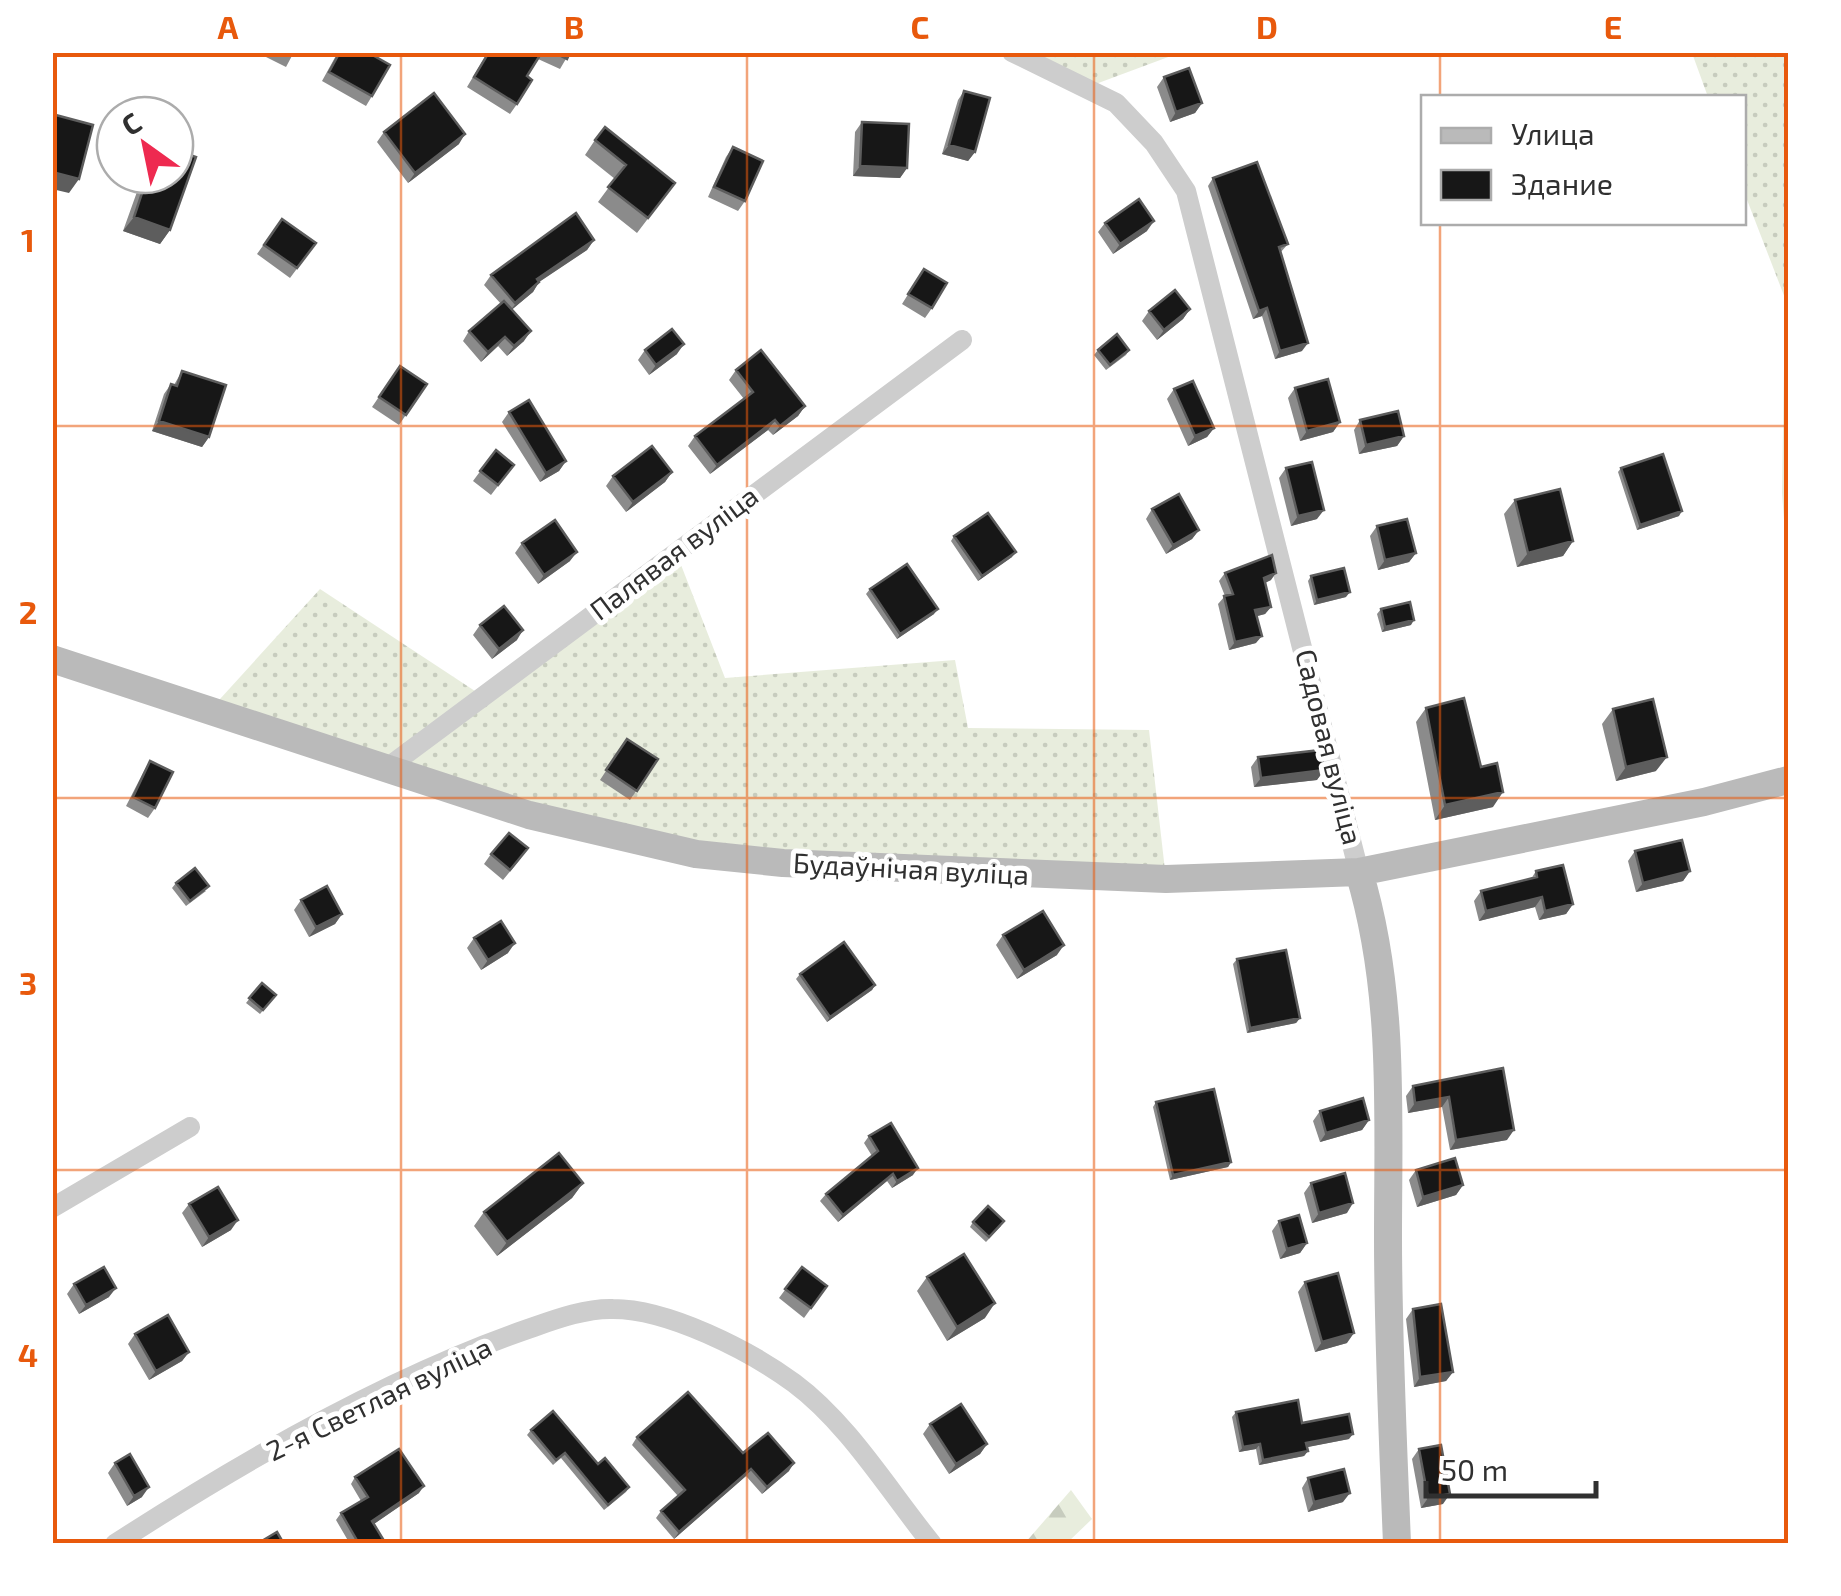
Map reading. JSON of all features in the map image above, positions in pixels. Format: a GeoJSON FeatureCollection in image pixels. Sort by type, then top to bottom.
{"type":"FeatureCollection","features":[{"type":"Feature","properties":{"kind":"main road","name":"Будаўнічая вуліца"},"geometry":{"type":"LineString","coordinates":[[52,659],[529,815],[611,837],[714,856],[878,869],[1166,879],[1359,872],[1686,806],[1788,780]]}},
{"type":"Feature","properties":{"kind":"main road","name":"Садовая вуліца"},"geometry":{"type":"LineString","coordinates":[[1359,872],[1378,935],[1387,1024],[1388,1354],[1398,1544]]}},
{"type":"Feature","properties":{"kind":"street","name":"Садовая вуліца"},"geometry":{"type":"LineString","coordinates":[[1012,52],[1116,104],[1154,142],[1186,191],[1212,280],[1359,872]]}},
{"type":"Feature","properties":{"kind":"street","name":"Палявая вуліца"},"geometry":{"type":"LineString","coordinates":[[387,768],[962,340]]}},
{"type":"Feature","properties":{"kind":"street"},"geometry":{"type":"LineString","coordinates":[[52,1208],[190,1128]]}},
{"type":"Feature","properties":{"kind":"street","name":"2-я Светлая вуліца"},"geometry":{"type":"LineString","coordinates":[[115,1544],[180,1501],[466,1350],[558,1319],[613,1309],[680,1322],[795,1384],[838,1426],[932,1544]]}},
{"type":"Feature","properties":{"kind":"green space"},"geometry":{"type":"Polygon","coordinates":[[[1012,53],[1179,53],[1085,88],[1012,53]]]}},
{"type":"Feature","properties":{"kind":"green space"},"geometry":{"type":"Polygon","coordinates":[[[1692,53],[1788,53],[1788,306],[1746,197],[1746,95],[1707,95],[1692,53]]]}},
{"type":"Feature","properties":{"kind":"green space"},"geometry":{"type":"Polygon","coordinates":[[[1785,305],[1788,306],[1788,573],[1782,493],[1785,305]]]}},
{"type":"Feature","properties":{"kind":"green space"},"geometry":{"type":"Polygon","coordinates":[[[676,552],[725,678],[955,660],[968,728],[1149,730],[1166,879],[696,854],[210,710],[320,589],[481,695],[676,552]]]}},
{"type":"Feature","properties":{"kind":"green space"},"geometry":{"type":"Polygon","coordinates":[[[1071,1490],[1092,1519],[1067,1543],[1025,1543],[1071,1490]]]}},
{"type":"Feature","properties":{"kind":"building"},"geometry":{"type":"Polygon","coordinates":[[[340,52],[367,52],[390,65],[372,96],[329,72],[340,52]]]}},
{"type":"Feature","properties":{"kind":"building"},"geometry":{"type":"Polygon","coordinates":[[[489,52],[542,52],[527,76],[532,80],[517,104],[474,77],[489,52]]]}},
{"type":"Feature","properties":{"kind":"building"},"geometry":{"type":"Polygon","coordinates":[[[1189,68],[1202,103],[1176,112],[1164,77],[1189,68]]]}},
{"type":"Feature","properties":{"kind":"building"},"geometry":{"type":"Polygon","coordinates":[[[964,91],[990,98],[975,152],[949,145],[964,91]]]}},
{"type":"Feature","properties":{"kind":"building"},"geometry":{"type":"Polygon","coordinates":[[[434,93],[465,134],[415,173],[384,132],[434,93]]]}},
{"type":"Feature","properties":{"kind":"building"},"geometry":{"type":"Polygon","coordinates":[[[52,114],[93,125],[79,179],[52,172],[52,114]]]}},
{"type":"Feature","properties":{"kind":"building"},"geometry":{"type":"Polygon","coordinates":[[[862,122],[909,124],[907,168],[860,166],[862,122]]]}},
{"type":"Feature","properties":{"kind":"building"},"geometry":{"type":"Polygon","coordinates":[[[605,127],[675,183],[648,218],[608,187],[626,165],[595,140],[605,127]]]}},
{"type":"Feature","properties":{"kind":"building"},"geometry":{"type":"Polygon","coordinates":[[[733,147],[763,161],[745,201],[714,187],[733,147]]]}},
{"type":"Feature","properties":{"kind":"building"},"geometry":{"type":"Polygon","coordinates":[[[1257,162],[1288,244],[1279,247],[1308,343],[1280,351],[1267,308],[1259,311],[1213,178],[1257,162]]]}},
{"type":"Feature","properties":{"kind":"building"},"geometry":{"type":"Polygon","coordinates":[[[141,195],[182,195],[170,230],[134,217],[141,195]]]}},
{"type":"Feature","properties":{"kind":"building"},"geometry":{"type":"Polygon","coordinates":[[[1139,199],[1154,221],[1120,244],[1105,223],[1139,199]]]}},
{"type":"Feature","properties":{"kind":"building"},"geometry":{"type":"Polygon","coordinates":[[[576,213],[594,240],[537,279],[539,282],[515,303],[491,275],[576,213]]]}},
{"type":"Feature","properties":{"kind":"building"},"geometry":{"type":"Polygon","coordinates":[[[282,219],[316,243],[297,268],[264,245],[282,219]]]}},
{"type":"Feature","properties":{"kind":"building"},"geometry":{"type":"Polygon","coordinates":[[[924,269],[947,283],[932,308],[908,294],[924,269]]]}},
{"type":"Feature","properties":{"kind":"building"},"geometry":{"type":"Polygon","coordinates":[[[1175,290],[1190,309],[1164,330],[1149,311],[1175,290]]]}},
{"type":"Feature","properties":{"kind":"building"},"geometry":{"type":"Polygon","coordinates":[[[504,301],[531,331],[514,346],[505,337],[488,352],[469,331],[504,301]]]}},
{"type":"Feature","properties":{"kind":"building"},"geometry":{"type":"Polygon","coordinates":[[[672,329],[684,344],[656,365],[645,350],[672,329]]]}},
{"type":"Feature","properties":{"kind":"building"},"geometry":{"type":"Polygon","coordinates":[[[1117,334],[1129,350],[1110,365],[1098,350],[1117,334]]]}},
{"type":"Feature","properties":{"kind":"building"},"geometry":{"type":"Polygon","coordinates":[[[761,350],[805,406],[780,426],[775,420],[717,465],[695,436],[753,392],[736,370],[761,350]]]}},
{"type":"Feature","properties":{"kind":"building"},"geometry":{"type":"Polygon","coordinates":[[[400,366],[427,384],[406,415],[379,397],[400,366]]]}},
{"type":"Feature","properties":{"kind":"building"},"geometry":{"type":"Polygon","coordinates":[[[182,371],[226,385],[209,437],[159,421],[171,384],[177,386],[182,371]]]}},
{"type":"Feature","properties":{"kind":"building"},"geometry":{"type":"Polygon","coordinates":[[[1328,379],[1340,422],[1307,431],[1295,388],[1328,379]]]}},
{"type":"Feature","properties":{"kind":"building"},"geometry":{"type":"Polygon","coordinates":[[[1193,381],[1214,428],[1195,436],[1174,389],[1193,381]]]}},
{"type":"Feature","properties":{"kind":"building"},"geometry":{"type":"Polygon","coordinates":[[[529,400],[566,461],[546,473],[509,412],[529,400]]]}},
{"type":"Feature","properties":{"kind":"building"},"geometry":{"type":"Polygon","coordinates":[[[1398,411],[1404,436],[1366,445],[1360,420],[1398,411]]]}},
{"type":"Feature","properties":{"kind":"building"},"geometry":{"type":"Polygon","coordinates":[[[652,446],[672,472],[633,502],[613,476],[652,446]]]}},
{"type":"Feature","properties":{"kind":"building"},"geometry":{"type":"Polygon","coordinates":[[[496,450],[514,465],[498,485],[480,471],[496,450]]]}},
{"type":"Feature","properties":{"kind":"building"},"geometry":{"type":"Polygon","coordinates":[[[1663,454],[1682,511],[1640,525],[1621,468],[1663,454]]]}},
{"type":"Feature","properties":{"kind":"building"},"geometry":{"type":"Polygon","coordinates":[[[1312,462],[1324,510],[1298,516],[1286,468],[1312,462]]]}},
{"type":"Feature","properties":{"kind":"building"},"geometry":{"type":"Polygon","coordinates":[[[1560,489],[1573,541],[1528,553],[1515,500],[1560,489]]]}},
{"type":"Feature","properties":{"kind":"building"},"geometry":{"type":"Polygon","coordinates":[[[1179,494],[1199,530],[1173,545],[1152,509],[1179,494]]]}},
{"type":"Feature","properties":{"kind":"building"},"geometry":{"type":"Polygon","coordinates":[[[988,513],[1016,552],[982,576],[954,536],[988,513]]]}},
{"type":"Feature","properties":{"kind":"building"},"geometry":{"type":"Polygon","coordinates":[[[1407,519],[1416,553],[1385,560],[1377,526],[1407,519]]]}},
{"type":"Feature","properties":{"kind":"building"},"geometry":{"type":"Polygon","coordinates":[[[555,520],[577,552],[544,575],[522,543],[555,520]]]}},
{"type":"Feature","properties":{"kind":"building"},"geometry":{"type":"Polygon","coordinates":[[[1272,555],[1276,573],[1264,578],[1271,607],[1255,610],[1262,636],[1235,642],[1224,596],[1233,594],[1225,573],[1272,555]]]}},
{"type":"Feature","properties":{"kind":"building"},"geometry":{"type":"Polygon","coordinates":[[[907,564],[938,609],[900,634],[870,589],[907,564]]]}},
{"type":"Feature","properties":{"kind":"building"},"geometry":{"type":"Polygon","coordinates":[[[1344,568],[1350,592],[1317,600],[1311,576],[1344,568]]]}},
{"type":"Feature","properties":{"kind":"building"},"geometry":{"type":"Polygon","coordinates":[[[1410,602],[1414,620],[1385,627],[1381,609],[1410,602]]]}},
{"type":"Feature","properties":{"kind":"building"},"geometry":{"type":"Polygon","coordinates":[[[504,606],[523,630],[499,649],[480,625],[504,606]]]}},
{"type":"Feature","properties":{"kind":"building"},"geometry":{"type":"Polygon","coordinates":[[[1464,698],[1481,767],[1497,763],[1503,792],[1445,805],[1426,708],[1464,698]]]}},
{"type":"Feature","properties":{"kind":"building"},"geometry":{"type":"Polygon","coordinates":[[[1653,699],[1667,757],[1626,767],[1613,709],[1653,699]]]}},
{"type":"Feature","properties":{"kind":"building"},"geometry":{"type":"Polygon","coordinates":[[[627,739],[658,759],[637,791],[606,770],[627,739]]]}},
{"type":"Feature","properties":{"kind":"building"},"geometry":{"type":"Polygon","coordinates":[[[1321,750],[1324,770],[1261,778],[1258,757],[1321,750]]]}},
{"type":"Feature","properties":{"kind":"building"},"geometry":{"type":"Polygon","coordinates":[[[150,761],[173,772],[155,808],[133,797],[150,761]]]}},
{"type":"Feature","properties":{"kind":"building"},"geometry":{"type":"Polygon","coordinates":[[[509,833],[528,848],[510,870],[491,854],[509,833]]]}},
{"type":"Feature","properties":{"kind":"building"},"geometry":{"type":"Polygon","coordinates":[[[1682,840],[1690,871],[1643,883],[1635,851],[1682,840]]]}},
{"type":"Feature","properties":{"kind":"building"},"geometry":{"type":"Polygon","coordinates":[[[1563,865],[1573,904],[1545,911],[1542,897],[1486,911],[1481,891],[1537,877],[1536,871],[1563,865]]]}},
{"type":"Feature","properties":{"kind":"building"},"geometry":{"type":"Polygon","coordinates":[[[195,868],[209,886],[190,901],[176,883],[195,868]]]}},
{"type":"Feature","properties":{"kind":"building"},"geometry":{"type":"Polygon","coordinates":[[[327,886],[342,914],[316,927],[301,900],[327,886]]]}},
{"type":"Feature","properties":{"kind":"building"},"geometry":{"type":"Polygon","coordinates":[[[1043,911],[1064,945],[1024,970],[1003,935],[1043,911]]]}},
{"type":"Feature","properties":{"kind":"building"},"geometry":{"type":"Polygon","coordinates":[[[501,921],[515,943],[488,960],[474,938],[501,921]]]}},
{"type":"Feature","properties":{"kind":"building"},"geometry":{"type":"Polygon","coordinates":[[[844,942],[875,985],[830,1017],[800,974],[844,942]]]}},
{"type":"Feature","properties":{"kind":"building"},"geometry":{"type":"Polygon","coordinates":[[[1286,950],[1300,1018],[1250,1028],[1237,959],[1286,950]]]}},
{"type":"Feature","properties":{"kind":"building"},"geometry":{"type":"Polygon","coordinates":[[[262,983],[276,995],[263,1010],[249,998],[262,983]]]}},
{"type":"Feature","properties":{"kind":"building"},"geometry":{"type":"Polygon","coordinates":[[[1503,1068],[1514,1130],[1456,1140],[1449,1097],[1415,1103],[1413,1086],[1503,1068]]]}},
{"type":"Feature","properties":{"kind":"building"},"geometry":{"type":"Polygon","coordinates":[[[1214,1089],[1231,1162],[1173,1175],[1156,1102],[1214,1089]]]}},
{"type":"Feature","properties":{"kind":"building"},"geometry":{"type":"Polygon","coordinates":[[[1363,1098],[1369,1120],[1326,1133],[1320,1111],[1363,1098]]]}},
{"type":"Feature","properties":{"kind":"building"},"geometry":{"type":"Polygon","coordinates":[[[891,1123],[918,1168],[897,1181],[893,1174],[843,1215],[826,1194],[878,1151],[869,1136],[891,1123]]]}},
{"type":"Feature","properties":{"kind":"building"},"geometry":{"type":"Polygon","coordinates":[[[559,1153],[583,1183],[507,1242],[484,1212],[559,1153]]]}},
{"type":"Feature","properties":{"kind":"building"},"geometry":{"type":"Polygon","coordinates":[[[1455,1158],[1463,1185],[1423,1197],[1416,1170],[1455,1158]]]}},
{"type":"Feature","properties":{"kind":"building"},"geometry":{"type":"Polygon","coordinates":[[[1345,1173],[1353,1203],[1319,1213],[1311,1183],[1345,1173]]]}},
{"type":"Feature","properties":{"kind":"building"},"geometry":{"type":"Polygon","coordinates":[[[218,1187],[238,1220],[209,1237],[189,1204],[218,1187]]]}},
{"type":"Feature","properties":{"kind":"building"},"geometry":{"type":"Polygon","coordinates":[[[988,1206],[1004,1221],[989,1237],[973,1222],[988,1206]]]}},
{"type":"Feature","properties":{"kind":"building"},"geometry":{"type":"Polygon","coordinates":[[[1299,1215],[1307,1243],[1287,1249],[1279,1221],[1299,1215]]]}},
{"type":"Feature","properties":{"kind":"building"},"geometry":{"type":"Polygon","coordinates":[[[964,1254],[995,1303],[957,1327],[927,1277],[964,1254]]]}},
{"type":"Feature","properties":{"kind":"building"},"geometry":{"type":"Polygon","coordinates":[[[104,1267],[116,1288],[86,1305],[74,1284],[104,1267]]]}},
{"type":"Feature","properties":{"kind":"building"},"geometry":{"type":"Polygon","coordinates":[[[802,1267],[827,1286],[811,1308],[785,1289],[802,1267]]]}},
{"type":"Feature","properties":{"kind":"building"},"geometry":{"type":"Polygon","coordinates":[[[1338,1273],[1354,1333],[1322,1342],[1305,1282],[1338,1273]]]}},
{"type":"Feature","properties":{"kind":"building"},"geometry":{"type":"Polygon","coordinates":[[[1441,1304],[1453,1372],[1420,1377],[1413,1309],[1441,1304]]]}},
{"type":"Feature","properties":{"kind":"building"},"geometry":{"type":"Polygon","coordinates":[[[168,1315],[189,1352],[156,1371],[135,1334],[168,1315]]]}},
{"type":"Feature","properties":{"kind":"building"},"geometry":{"type":"Polygon","coordinates":[[[688,1392],[743,1453],[768,1433],[794,1463],[767,1487],[751,1469],[679,1532],[661,1511],[685,1490],[637,1437],[688,1392]]]}},
{"type":"Feature","properties":{"kind":"building"},"geometry":{"type":"Polygon","coordinates":[[[1298,1400],[1302,1423],[1349,1414],[1353,1434],[1306,1443],[1308,1451],[1263,1460],[1260,1444],[1243,1447],[1236,1412],[1298,1400]]]}},
{"type":"Feature","properties":{"kind":"building"},"geometry":{"type":"Polygon","coordinates":[[[961,1404],[987,1444],[956,1464],[930,1424],[961,1404]]]}},
{"type":"Feature","properties":{"kind":"building"},"geometry":{"type":"Polygon","coordinates":[[[553,1411],[598,1464],[605,1458],[629,1487],[608,1505],[565,1453],[556,1460],[531,1430],[553,1411]]]}},
{"type":"Feature","properties":{"kind":"building"},"geometry":{"type":"Polygon","coordinates":[[[1441,1445],[1450,1494],[1428,1498],[1419,1449],[1441,1445]]]}},
{"type":"Feature","properties":{"kind":"building"},"geometry":{"type":"Polygon","coordinates":[[[399,1449],[424,1486],[372,1521],[386,1544],[359,1544],[341,1513],[368,1497],[355,1477],[399,1449]]]}},
{"type":"Feature","properties":{"kind":"building"},"geometry":{"type":"Polygon","coordinates":[[[130,1454],[149,1487],[134,1496],[115,1463],[130,1454]]]}},
{"type":"Feature","properties":{"kind":"building"},"geometry":{"type":"Polygon","coordinates":[[[1344,1469],[1350,1493],[1314,1502],[1308,1478],[1344,1469]]]}},
{"type":"Feature","properties":{"kind":"building"},"geometry":{"type":"Polygon","coordinates":[[[277,1532],[284,1544],[257,1544],[277,1532]]]}}]}
